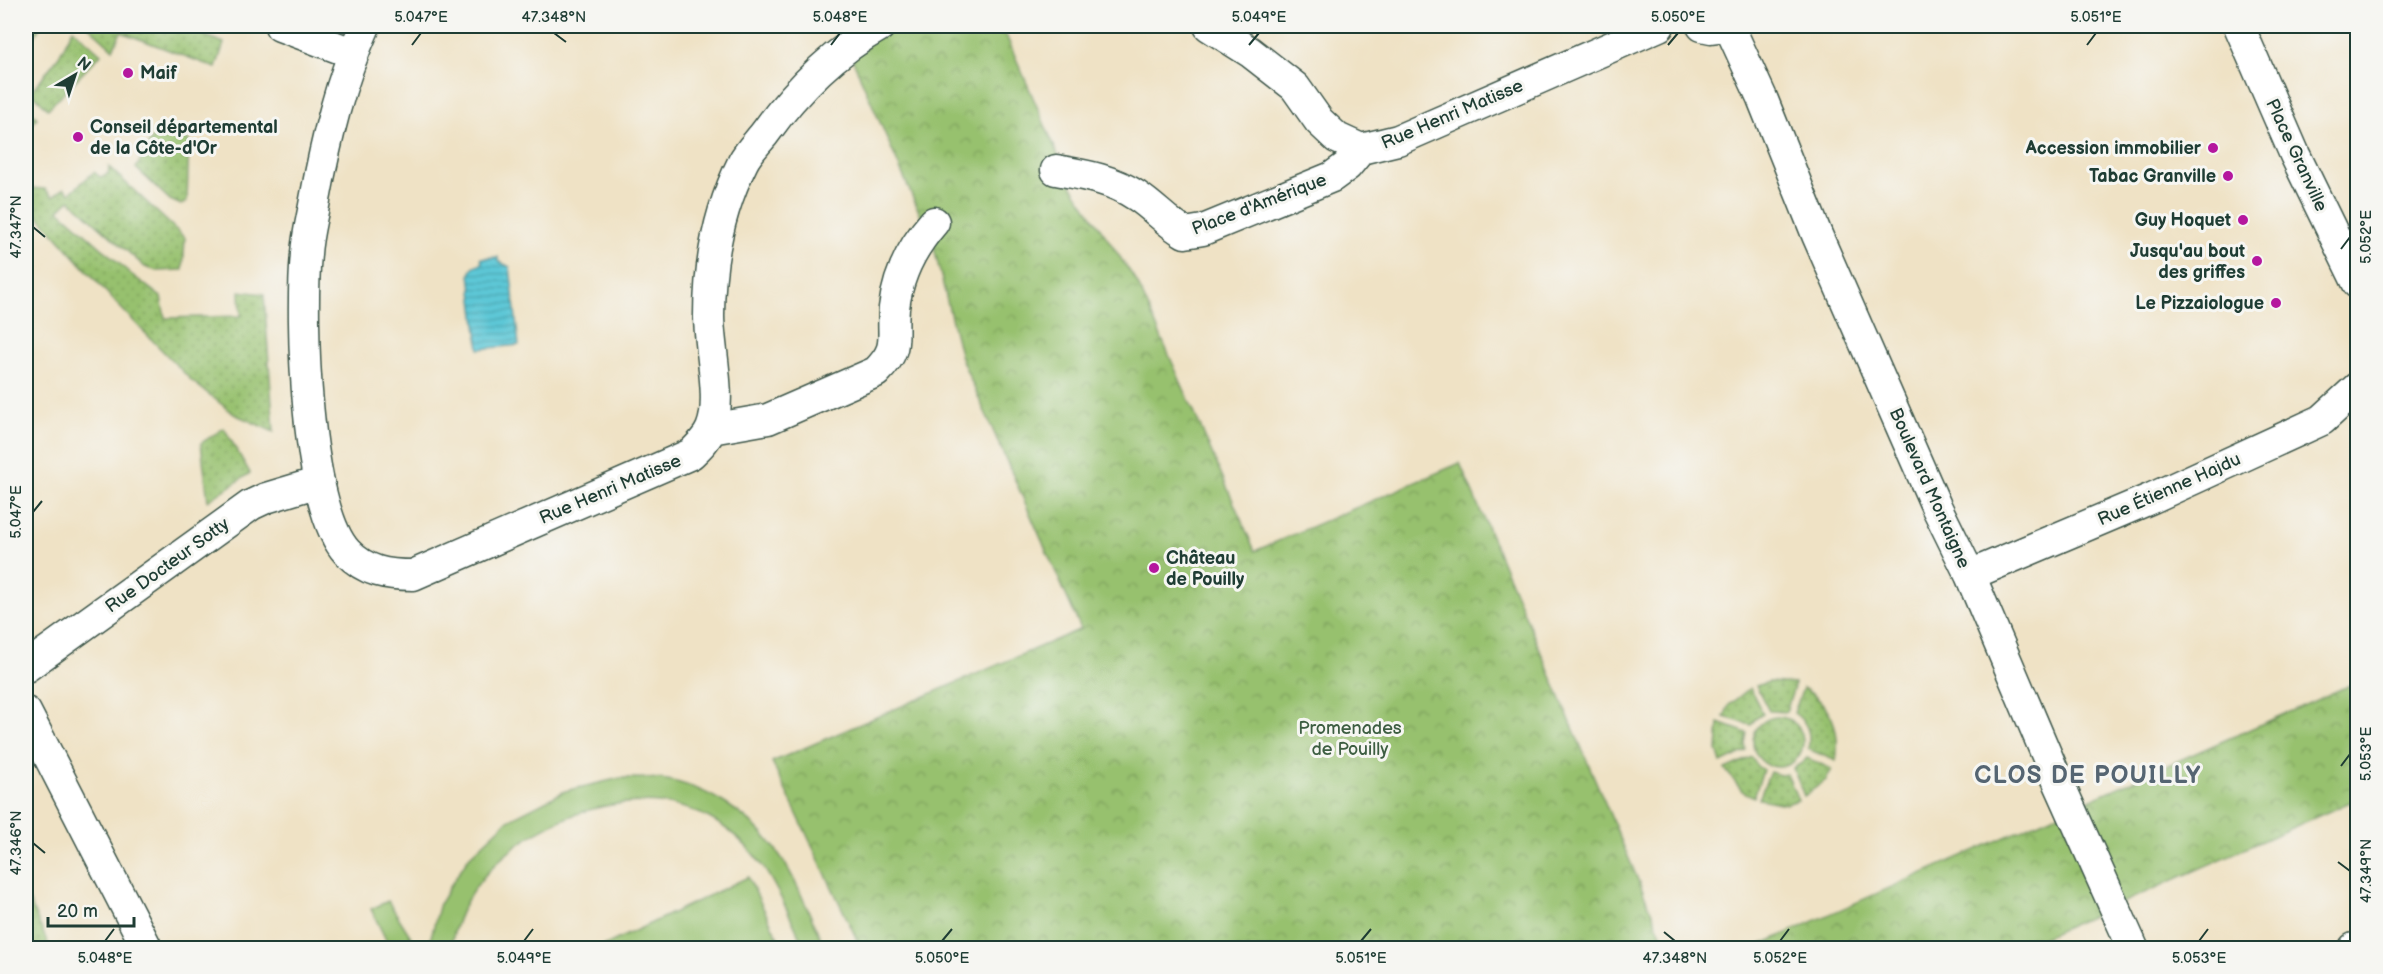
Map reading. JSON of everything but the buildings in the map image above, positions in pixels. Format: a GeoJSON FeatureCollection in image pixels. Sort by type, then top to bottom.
{"type":"FeatureCollection","features":[{"type":"Feature","properties":{"kind":"street"},"geometry":{"type":"LineString","coordinates":[[280,26],[352,53]]}},
{"type":"Feature","properties":{"kind":"street"},"geometry":{"type":"LineString","coordinates":[[319,482],[311,429],[304,335],[306,253],[330,124],[352,53],[365,26]]}},
{"type":"Feature","properties":{"kind":"street","name":"Rue Henri Matisse"},"geometry":{"type":"LineString","coordinates":[[319,482],[329,522],[346,551],[365,567],[388,575],[413,575],[691,454],[711,429],[716,402],[709,317],[712,259],[726,203],[744,161],[778,114],[813,76],[862,36],[880,26]]}},
{"type":"Feature","properties":{"kind":"street","name":"Rue Henri Matisse"},"geometry":{"type":"LineString","coordinates":[[1209,26],[1251,52],[1295,87],[1319,121],[1337,138],[1361,149],[1398,140],[1659,26]]}},
{"type":"Feature","properties":{"kind":"street"},"geometry":{"type":"LineString","coordinates":[[1701,26],[1711,28],[1727,26]]}},
{"type":"Feature","properties":{"kind":"street","name":"Boulevard Montaigne"},"geometry":{"type":"LineString","coordinates":[[1727,26],[1762,98],[1831,267],[1936,506],[1970,575],[2057,780],[2133,948]]}},
{"type":"Feature","properties":{"kind":"street","name":"Place Granville"},"geometry":{"type":"LineString","coordinates":[[2239,26],[2295,155],[2358,284]]}},
{"type":"Feature","properties":{"kind":"street","name":"Place d'Amérique"},"geometry":{"type":"LineString","coordinates":[[1056,170],[1092,176],[1114,183],[1136,195],[1185,234],[1203,230],[1332,177],[1347,166],[1361,149]]}},
{"type":"Feature","properties":{"kind":"street"},"geometry":{"type":"LineString","coordinates":[[711,429],[768,419],[876,372],[888,360],[894,346],[894,308],[903,267],[917,242],[934,222]]}},
{"type":"Feature","properties":{"kind":"street","name":"Rue Étienne Hajdu"},"geometry":{"type":"LineString","coordinates":[[1970,575],[2152,498],[2322,420],[2358,387]]}},
{"type":"Feature","properties":{"kind":"street","name":"Rue Docteur Sotty"},"geometry":{"type":"LineString","coordinates":[[26,667],[251,505],[319,482]]}},
{"type":"Feature","properties":{"kind":"street"},"geometry":{"type":"LineString","coordinates":[[26,712],[147,948]]}},
{"type":"Feature","properties":{"kind":"green space"},"geometry":{"type":"Polygon","coordinates":[[[26,26],[41,26],[26,49],[26,26]]]}},
{"type":"Feature","properties":{"kind":"green space"},"geometry":{"type":"Polygon","coordinates":[[[88,26],[181,26],[224,43],[216,68],[121,32],[113,49],[88,26]]]}},
{"type":"Feature","properties":{"kind":"green space","name":"Promenades de Pouilly"},"geometry":{"type":"Polygon","coordinates":[[[838,26],[1002,26],[1071,185],[1137,282],[1255,551],[1460,463],[1667,948],[861,948],[772,762],[1081,629],[961,358],[933,244],[838,26]]]}},
{"type":"Feature","properties":{"kind":"green space"},"geometry":{"type":"Polygon","coordinates":[[[73,29],[101,54],[48,109],[31,92],[59,56],[73,29]]]}},
{"type":"Feature","properties":{"kind":"green space"},"geometry":{"type":"Polygon","coordinates":[[[26,105],[37,118],[26,131],[26,105]]]}},
{"type":"Feature","properties":{"kind":"green space"},"geometry":{"type":"Polygon","coordinates":[[[158,127],[189,140],[187,201],[181,205],[170,200],[136,168],[158,127]]]}},
{"type":"Feature","properties":{"kind":"green space"},"geometry":{"type":"Polygon","coordinates":[[[109,167],[185,238],[183,270],[157,271],[145,267],[70,200],[59,210],[131,274],[161,297],[165,318],[241,316],[240,291],[264,294],[274,432],[234,414],[192,381],[116,303],[26,202],[26,184],[29,188],[45,189],[53,197],[64,188],[70,193],[94,172],[100,177],[108,174],[109,167]]]}},
{"type":"Feature","properties":{"kind":"green space"},"geometry":{"type":"Polygon","coordinates":[[[224,428],[250,473],[208,501],[201,443],[224,428]]]}},
{"type":"Feature","properties":{"kind":"green space"},"geometry":{"type":"Polygon","coordinates":[[[1769,682],[1795,684],[1786,712],[1769,711],[1756,686],[1769,682]]]}},
{"type":"Feature","properties":{"kind":"green space"},"geometry":{"type":"Polygon","coordinates":[[[2357,682],[2357,799],[2020,948],[1753,948],[2357,682]]]}},
{"type":"Feature","properties":{"kind":"green space"},"geometry":{"type":"Polygon","coordinates":[[[1750,688],[1763,714],[1751,725],[1724,717],[1729,705],[1750,688]]]}},
{"type":"Feature","properties":{"kind":"green space"},"geometry":{"type":"Polygon","coordinates":[[[1803,688],[1828,710],[1837,738],[1836,761],[1808,749],[1807,729],[1803,721],[1794,713],[1803,688]]]}},
{"type":"Feature","properties":{"kind":"green space"},"geometry":{"type":"Polygon","coordinates":[[[1773,717],[1783,717],[1796,724],[1803,737],[1803,747],[1796,760],[1783,767],[1773,767],[1764,763],[1757,756],[1753,747],[1753,737],[1757,728],[1764,721],[1773,717]]]}},
{"type":"Feature","properties":{"kind":"green space"},"geometry":{"type":"Polygon","coordinates":[[[1719,723],[1747,733],[1746,751],[1721,763],[1717,750],[1719,723]]]}},
{"type":"Feature","properties":{"kind":"green space"},"geometry":{"type":"Polygon","coordinates":[[[1752,757],[1757,766],[1763,770],[1754,797],[1742,791],[1725,769],[1752,757]]]}},
{"type":"Feature","properties":{"kind":"green space"},"geometry":{"type":"Polygon","coordinates":[[[1807,758],[1832,769],[1826,780],[1804,796],[1793,768],[1807,758]]]}},
{"type":"Feature","properties":{"kind":"green space"},"geometry":{"type":"Polygon","coordinates":[[[1770,772],[1780,775],[1787,774],[1798,800],[1786,804],[1759,799],[1770,772]]]}},
{"type":"Feature","properties":{"kind":"green space"},"geometry":{"type":"Polygon","coordinates":[[[620,778],[661,779],[679,783],[713,796],[744,817],[758,829],[781,857],[799,890],[825,948],[805,948],[768,875],[745,844],[729,831],[711,819],[674,805],[633,802],[592,809],[551,825],[515,847],[484,876],[462,910],[451,948],[428,948],[440,903],[454,880],[469,857],[508,820],[565,791],[620,778]]]}},
{"type":"Feature","properties":{"kind":"green space"},"geometry":{"type":"Polygon","coordinates":[[[748,877],[783,948],[599,948],[748,877]]]}},
{"type":"Feature","properties":{"kind":"green space"},"geometry":{"type":"Polygon","coordinates":[[[26,894],[50,948],[26,948],[26,894]]]}},
{"type":"Feature","properties":{"kind":"green space"},"geometry":{"type":"Polygon","coordinates":[[[388,901],[418,948],[390,948],[371,909],[388,901]]]}},
{"type":"Feature","properties":{"kind":"water"},"geometry":{"type":"Polygon","coordinates":[[[498,257],[498,261],[510,267],[519,345],[479,349],[470,274],[474,266],[482,263],[481,258],[498,257]]]}},
{"type":"Feature","properties":{"kind":"place","name":"Maif"},"geometry":{"type":"Point","coordinates":[128,73]}},
{"type":"Feature","properties":{"kind":"place","name":"Conseil départemental de la Côte-d'Or"},"geometry":{"type":"Point","coordinates":[78,137]}},
{"type":"Feature","properties":{"kind":"place","name":"Accession immobilier"},"geometry":{"type":"Point","coordinates":[2213,148]}},
{"type":"Feature","properties":{"kind":"place","name":"Tabac Granville"},"geometry":{"type":"Point","coordinates":[2228,176]}},
{"type":"Feature","properties":{"kind":"place","name":"Guy Hoquet"},"geometry":{"type":"Point","coordinates":[2243,220]}},
{"type":"Feature","properties":{"kind":"place","name":"Jusqu'au bout des griffes"},"geometry":{"type":"Point","coordinates":[2257,261]}},
{"type":"Feature","properties":{"kind":"place","name":"Le Pizzaiologue"},"geometry":{"type":"Point","coordinates":[2276,303]}},
{"type":"Feature","properties":{"kind":"place","name":"Château de Pouilly"},"geometry":{"type":"Point","coordinates":[1154,568]}},
{"type":"Feature","properties":{"kind":"district","name":"CLOS DE POUILLY"},"geometry":{"type":"Point","coordinates":[2088,775]}}]}
